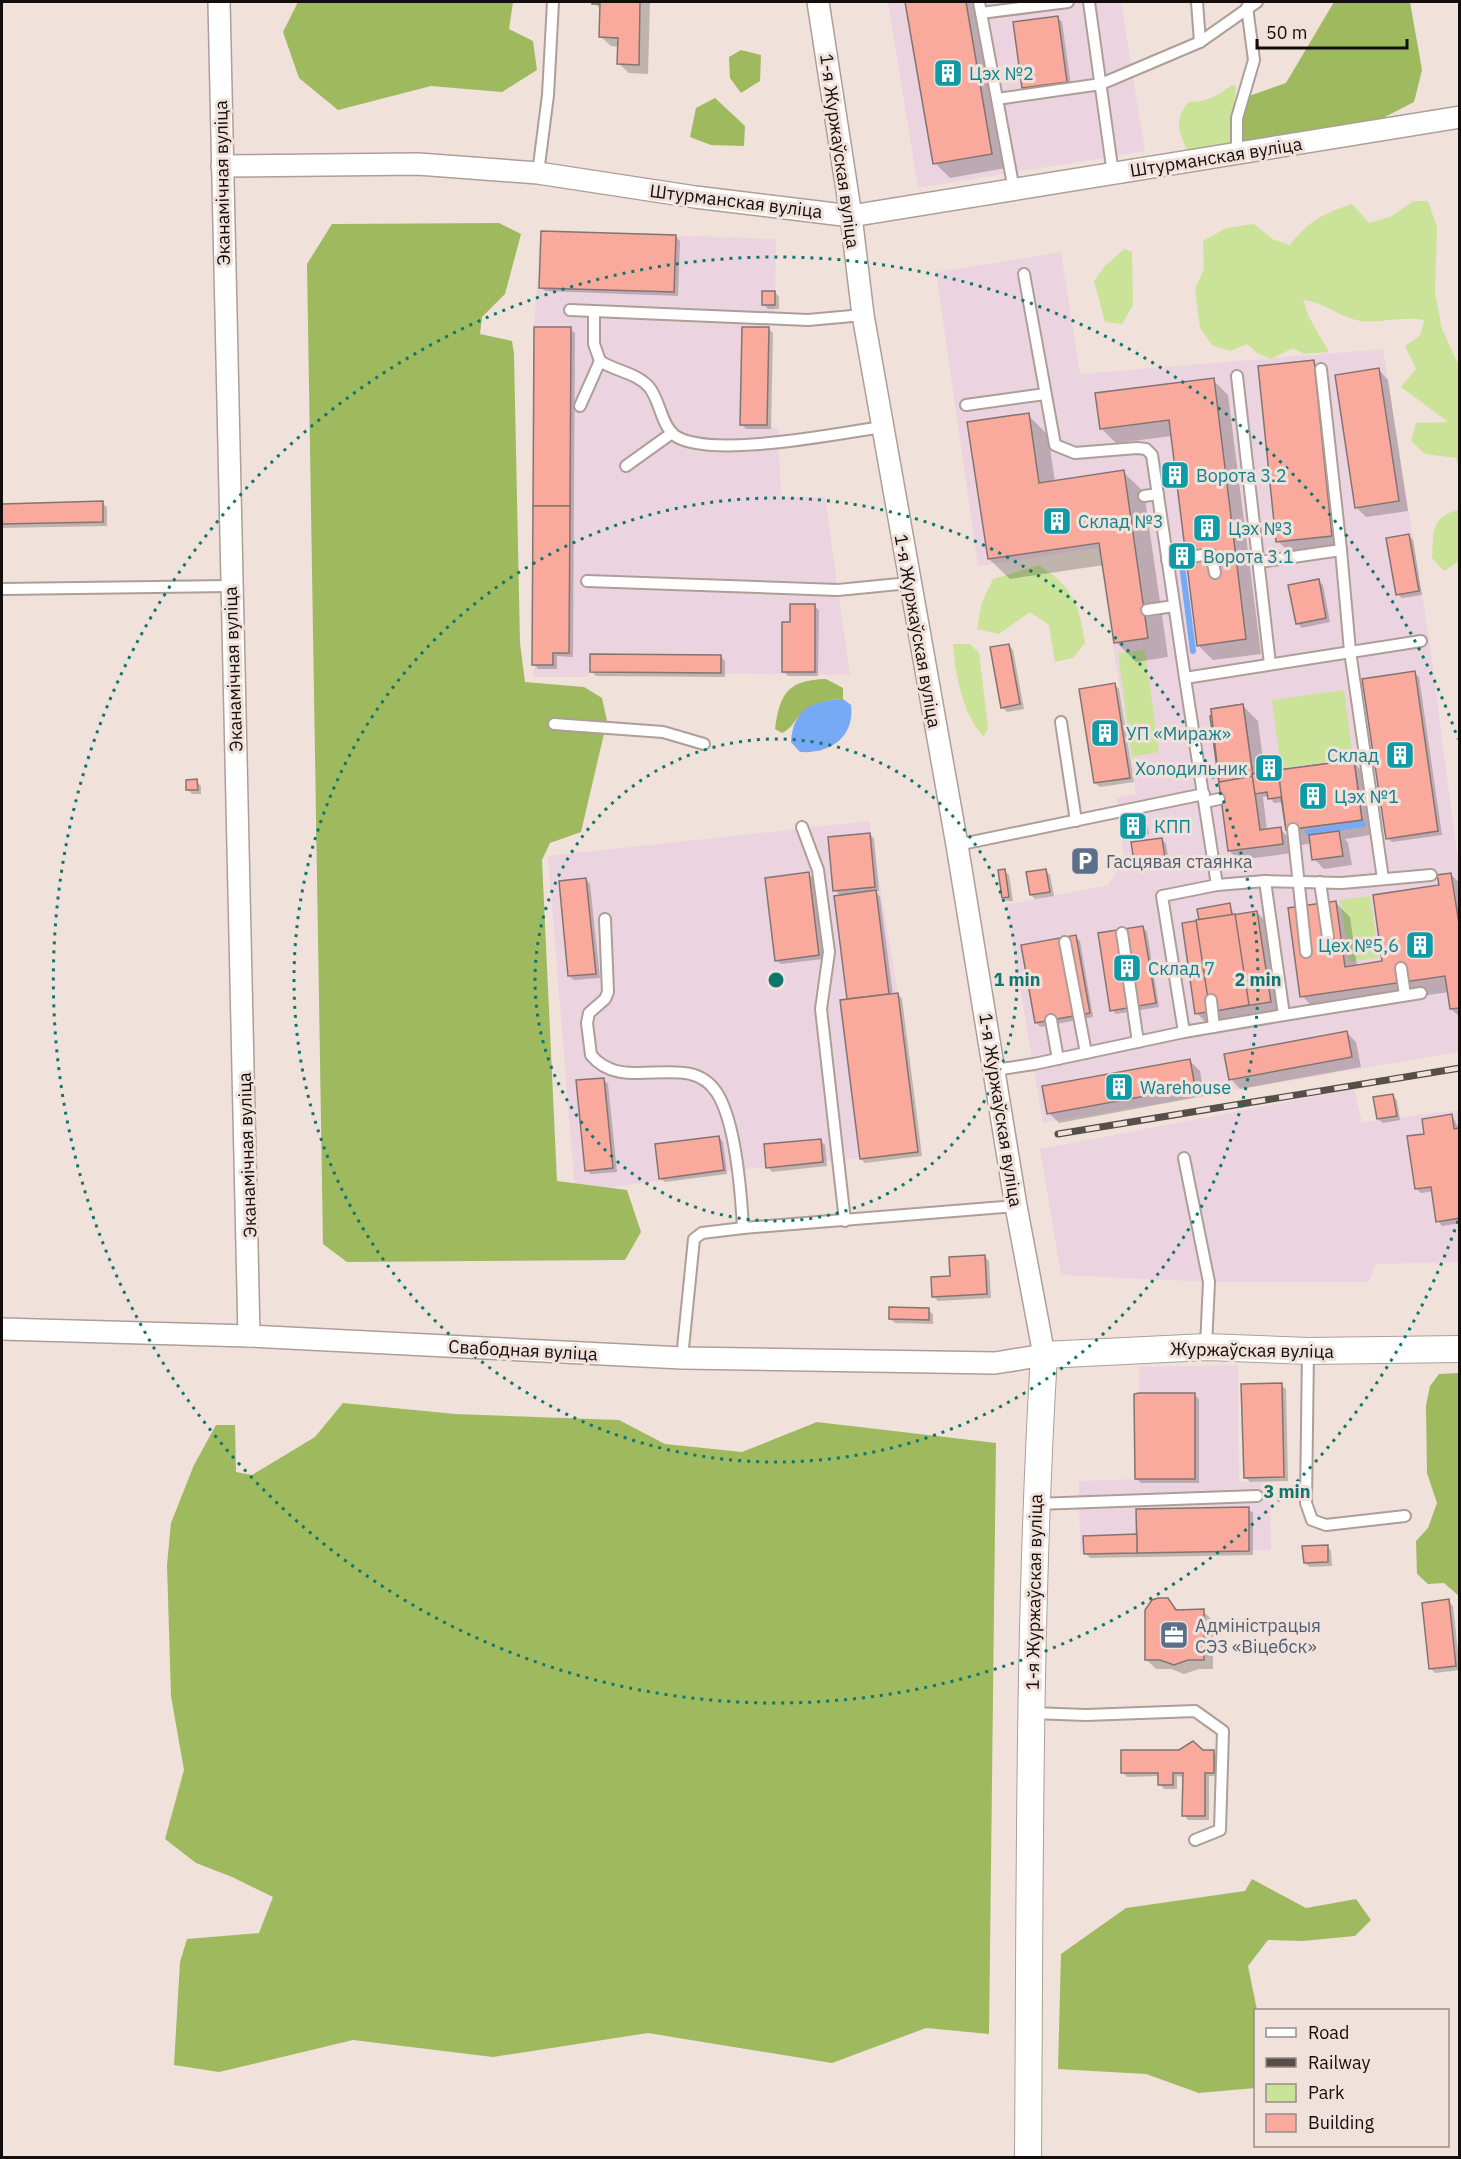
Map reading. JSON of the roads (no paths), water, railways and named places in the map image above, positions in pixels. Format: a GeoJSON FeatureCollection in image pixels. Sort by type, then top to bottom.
{"type":"FeatureCollection","features":[{"type":"Feature","properties":{"kind":"street","name":"Эканамічная вуліца"},"geometry":{"type":"LineString","coordinates":[[219,2],[230,586],[251,1296],[249,1336]]}},
{"type":"Feature","properties":{"kind":"street","name":"1-я Журжаўская вуліца"},"geometry":{"type":"LineString","coordinates":[[818,2],[851,216],[863,315],[957,845],[1016,1206],[1044,1355],[1035,1504],[1028,2157]]}},
{"type":"Feature","properties":{"kind":"street","name":"Штурманская вуліца"},"geometry":{"type":"LineString","coordinates":[[222,166],[418,164],[538,173],[695,197],[851,216],[1460,117]]}},
{"type":"Feature","properties":{"kind":"street","name":"Свабодная вуліца"},"geometry":{"type":"LineString","coordinates":[[2,1329],[249,1336],[682,1358],[995,1362],[1044,1355]]}},
{"type":"Feature","properties":{"kind":"street","name":"Журжаўская вуліца"},"geometry":{"type":"LineString","coordinates":[[1044,1355],[1206,1347],[1308,1351],[1460,1349]]}},
{"type":"Feature","properties":{"kind":"lane"},"geometry":{"type":"LineString","coordinates":[[538,173],[548,95],[553,2]]}},
{"type":"Feature","properties":{"kind":"lane"},"geometry":{"type":"LineString","coordinates":[[979,2],[1014,190]]}},
{"type":"Feature","properties":{"kind":"lane"},"geometry":{"type":"LineString","coordinates":[[981,13],[1068,2]]}},
{"type":"Feature","properties":{"kind":"lane"},"geometry":{"type":"LineString","coordinates":[[1089,2],[1113,174]]}},
{"type":"Feature","properties":{"kind":"lane"},"geometry":{"type":"LineString","coordinates":[[1197,2],[1200,42]]}},
{"type":"Feature","properties":{"kind":"lane"},"geometry":{"type":"LineString","coordinates":[[997,99],[1101,84],[1200,42],[1257,2]]}},
{"type":"Feature","properties":{"kind":"lane"},"geometry":{"type":"LineString","coordinates":[[1237,153],[1237,118],[1254,60],[1247,8]]}},
{"type":"Feature","properties":{"kind":"lane"},"geometry":{"type":"LineString","coordinates":[[1024,274],[1052,435],[1058,447],[1075,453],[1146,449],[1153,458],[1217,885]]}},
{"type":"Feature","properties":{"kind":"lane"},"geometry":{"type":"LineString","coordinates":[[570,310],[808,320],[863,315]]}},
{"type":"Feature","properties":{"kind":"lane"},"geometry":{"type":"LineString","coordinates":[[580,406],[600,361],[594,344],[594,311]]}},
{"type":"Feature","properties":{"kind":"lane"},"geometry":{"type":"LineString","coordinates":[[600,361],[641,380],[649,387],[672,433],[682,439],[702,443],[764,445],[882,427]]}},
{"type":"Feature","properties":{"kind":"lane"},"geometry":{"type":"LineString","coordinates":[[1321,369],[1350,651],[1383,879]]}},
{"type":"Feature","properties":{"kind":"lane"},"geometry":{"type":"LineString","coordinates":[[1237,376],[1270,664]]}},
{"type":"Feature","properties":{"kind":"lane"},"geometry":{"type":"LineString","coordinates":[[966,405],[1045,394]]}},
{"type":"Feature","properties":{"kind":"lane"},"geometry":{"type":"LineString","coordinates":[[626,466],[672,433]]}},
{"type":"Feature","properties":{"kind":"lane"},"geometry":{"type":"LineString","coordinates":[[1144,496],[1158,494]]}},
{"type":"Feature","properties":{"kind":"lane"},"geometry":{"type":"LineString","coordinates":[[1258,562],[1341,550]]}},
{"type":"Feature","properties":{"kind":"lane"},"geometry":{"type":"LineString","coordinates":[[1167,560],[1211,554],[1215,573]]}},
{"type":"Feature","properties":{"kind":"lane"},"geometry":{"type":"LineString","coordinates":[[587,581],[838,590],[909,583]]}},
{"type":"Feature","properties":{"kind":"lane"},"geometry":{"type":"LineString","coordinates":[[2,589],[230,586]]}},
{"type":"Feature","properties":{"kind":"lane"},"geometry":{"type":"LineString","coordinates":[[1147,610],[1174,606]]}},
{"type":"Feature","properties":{"kind":"lane"},"geometry":{"type":"LineString","coordinates":[[1185,678],[1421,641]]}},
{"type":"Feature","properties":{"kind":"lane"},"geometry":{"type":"LineString","coordinates":[[1060,722],[1076,821]]}},
{"type":"Feature","properties":{"kind":"lane"},"geometry":{"type":"LineString","coordinates":[[554,724],[663,732],[704,744]]}},
{"type":"Feature","properties":{"kind":"lane"},"geometry":{"type":"LineString","coordinates":[[957,845],[1205,798],[1219,800]]}},
{"type":"Feature","properties":{"kind":"lane"},"geometry":{"type":"LineString","coordinates":[[802,827],[818,870],[829,952],[821,1009],[844,1221]]}},
{"type":"Feature","properties":{"kind":"lane"},"geometry":{"type":"LineString","coordinates":[[1293,829],[1306,952]]}},
{"type":"Feature","properties":{"kind":"lane"},"geometry":{"type":"LineString","coordinates":[[1184,1032],[1162,896],[1217,885],[1265,881],[1320,882],[1431,875]]}},
{"type":"Feature","properties":{"kind":"lane"},"geometry":{"type":"LineString","coordinates":[[1265,881],[1284,1016]]}},
{"type":"Feature","properties":{"kind":"lane"},"geometry":{"type":"LineString","coordinates":[[1320,882],[1328,937]]}},
{"type":"Feature","properties":{"kind":"lane"},"geometry":{"type":"LineString","coordinates":[[605,919],[609,983],[605,999],[589,1013],[587,1023],[591,1055],[606,1069],[626,1074],[677,1071],[693,1074],[706,1081],[716,1092],[723,1105],[739,1170],[743,1228]]}},
{"type":"Feature","properties":{"kind":"lane"},"geometry":{"type":"LineString","coordinates":[[1122,933],[1138,1042]]}},
{"type":"Feature","properties":{"kind":"lane"},"geometry":{"type":"LineString","coordinates":[[1065,942],[1086,1053]]}},
{"type":"Feature","properties":{"kind":"lane"},"geometry":{"type":"LineString","coordinates":[[1401,968],[1405,995]]}},
{"type":"Feature","properties":{"kind":"lane"},"geometry":{"type":"LineString","coordinates":[[995,1070],[1184,1032],[1421,993]]}},
{"type":"Feature","properties":{"kind":"lane"},"geometry":{"type":"LineString","coordinates":[[1211,1000],[1214,1027]]}},
{"type":"Feature","properties":{"kind":"lane"},"geometry":{"type":"LineString","coordinates":[[1052,1020],[1058,1059]]}},
{"type":"Feature","properties":{"kind":"lane"},"geometry":{"type":"LineString","coordinates":[[1184,1158],[1209,1282],[1206,1347]]}},
{"type":"Feature","properties":{"kind":"lane"},"geometry":{"type":"LineString","coordinates":[[682,1358],[694,1239],[702,1233],[1016,1206]]}},
{"type":"Feature","properties":{"kind":"lane"},"geometry":{"type":"LineString","coordinates":[[1308,1351],[1306,1503],[1312,1521],[1326,1525],[1405,1516]]}},
{"type":"Feature","properties":{"kind":"lane"},"geometry":{"type":"LineString","coordinates":[[1035,1504],[1257,1496]]}},
{"type":"Feature","properties":{"kind":"lane"},"geometry":{"type":"LineString","coordinates":[[1031,1713],[1086,1715],[1196,1711],[1223,1731],[1220,1830],[1195,1840]]}},
{"type":"Feature","properties":{"kind":"water"},"geometry":{"type":"Polygon","coordinates":[[[843,699],[851,705],[849,726],[845,734],[838,741],[821,750],[800,752],[791,742],[800,714],[807,708],[822,702],[843,699]]]}},
{"type":"Feature","properties":{"kind":"waterway"},"geometry":{"type":"LineString","coordinates":[[1182,565],[1193,651]]}},
{"type":"Feature","properties":{"kind":"waterway"},"geometry":{"type":"LineString","coordinates":[[1308,832],[1363,824]]}},
{"type":"Feature","properties":{"kind":"railway"},"geometry":{"type":"LineString","coordinates":[[1058,1134],[1460,1068]]}},
{"type":"Feature","properties":{"kind":"place","name":"Цэх №2"},"geometry":{"type":"Point","coordinates":[948,73]}},
{"type":"Feature","properties":{"kind":"place","name":"Ворота 3.2"},"geometry":{"type":"Point","coordinates":[1175,475]}},
{"type":"Feature","properties":{"kind":"place","name":"Склад №3"},"geometry":{"type":"Point","coordinates":[1057,521]}},
{"type":"Feature","properties":{"kind":"place","name":"Цэх №3"},"geometry":{"type":"Point","coordinates":[1207,528]}},
{"type":"Feature","properties":{"kind":"place","name":"Ворота 3.1"},"geometry":{"type":"Point","coordinates":[1182,556]}},
{"type":"Feature","properties":{"kind":"place","name":"УП «Мираж»"},"geometry":{"type":"Point","coordinates":[1105,733]}},
{"type":"Feature","properties":{"kind":"place","name":"Склад"},"geometry":{"type":"Point","coordinates":[1400,755]}},
{"type":"Feature","properties":{"kind":"place","name":"Холодильник"},"geometry":{"type":"Point","coordinates":[1269,768]}},
{"type":"Feature","properties":{"kind":"place","name":"Цэх №1"},"geometry":{"type":"Point","coordinates":[1313,796]}},
{"type":"Feature","properties":{"kind":"place","name":"КПП"},"geometry":{"type":"Point","coordinates":[1133,826]}},
{"type":"Feature","properties":{"kind":"place","name":"Гасцявая стаянка"},"geometry":{"type":"Point","coordinates":[1085,861]}},
{"type":"Feature","properties":{"kind":"place","name":"Цех №5,6"},"geometry":{"type":"Point","coordinates":[1420,945]}},
{"type":"Feature","properties":{"kind":"place","name":"Склад 7"},"geometry":{"type":"Point","coordinates":[1127,968]}},
{"type":"Feature","properties":{"kind":"place","name":"Warehouse"},"geometry":{"type":"Point","coordinates":[1119,1087]}},
{"type":"Feature","properties":{"kind":"place","name":"Адміністрацыя СЭЗ «Віцебск»"},"geometry":{"type":"Point","coordinates":[1174,1635]}}]}
